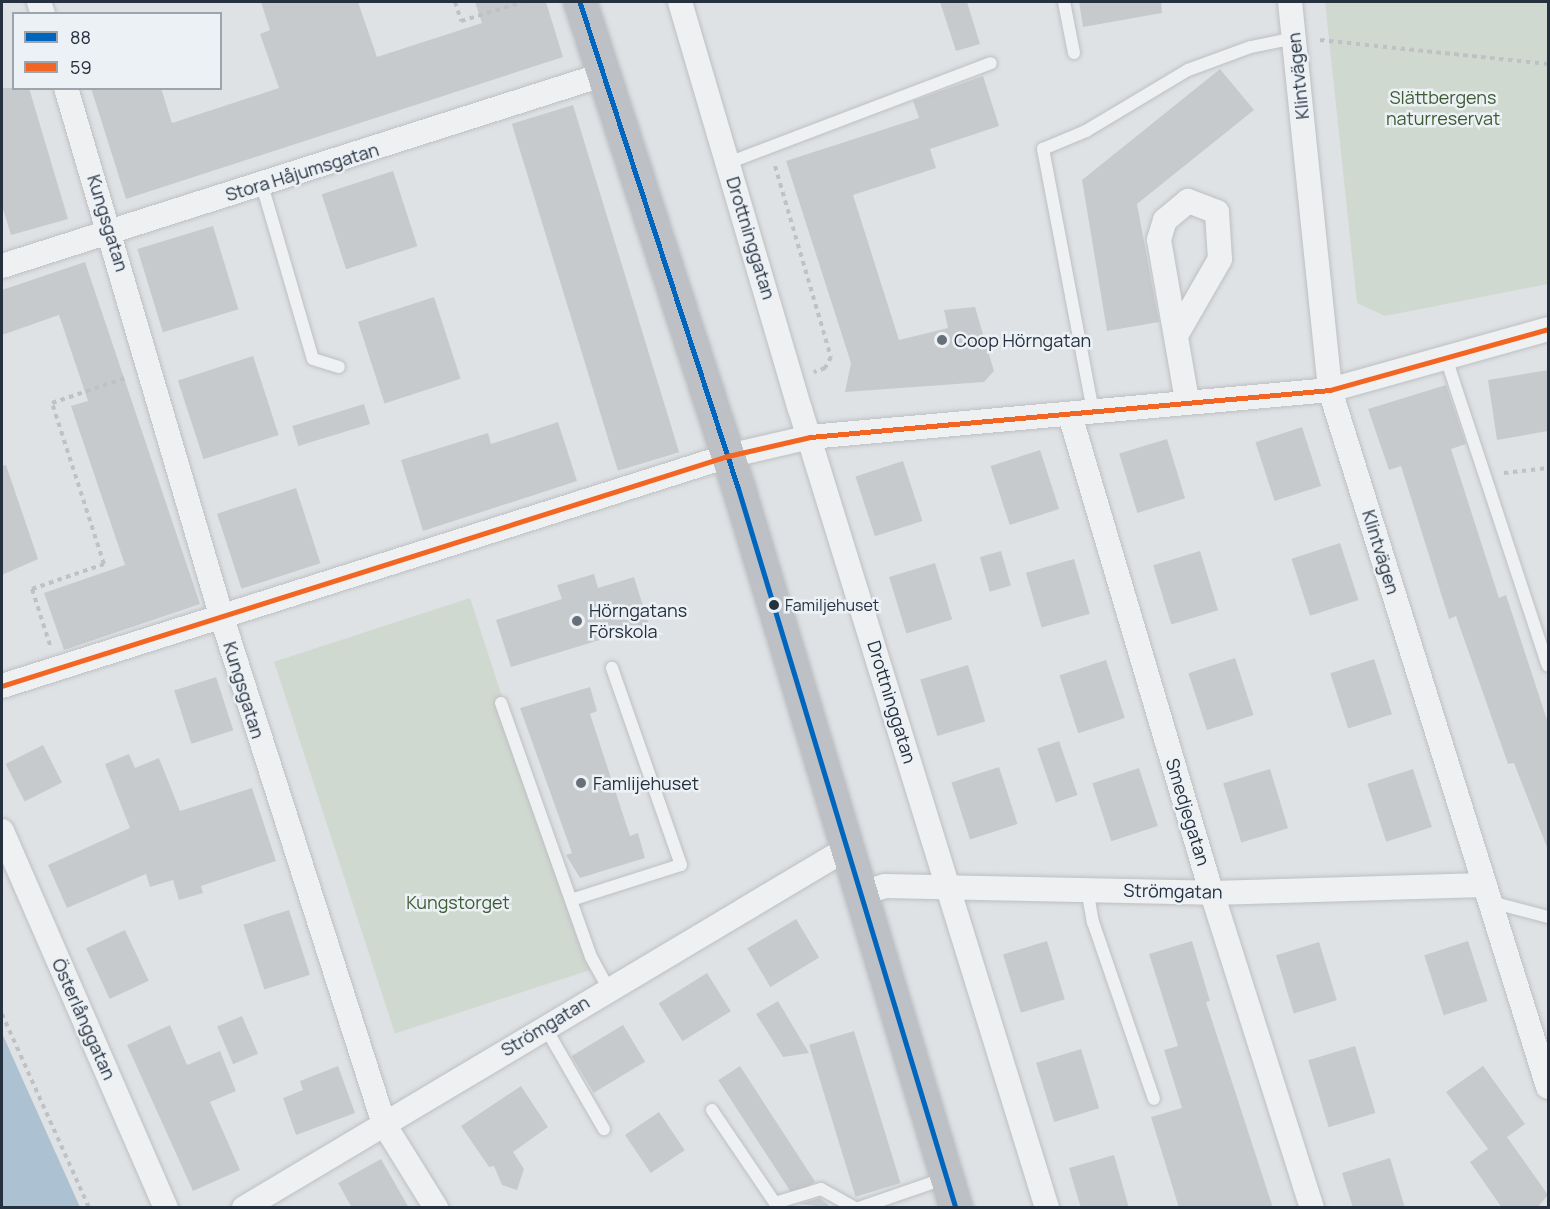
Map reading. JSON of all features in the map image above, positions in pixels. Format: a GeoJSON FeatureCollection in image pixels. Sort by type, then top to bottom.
{"type":"FeatureCollection","features":[{"type":"Feature","properties":{"kind":"street"},"geometry":{"type":"LineString","coordinates":[[580,2],[728,456],[952,1193]]}},
{"type":"Feature","properties":{"kind":"street","name":"Drottninggatan"},"geometry":{"type":"LineString","coordinates":[[680,2],[810,437],[1047,1208]]}},
{"type":"Feature","properties":{"kind":"street","name":"Klintvägen"},"geometry":{"type":"LineString","coordinates":[[1290,2],[1330,390],[1548,1087]]}},
{"type":"Feature","properties":{"kind":"street","name":"Stora Håjumsgatan"},"geometry":{"type":"LineString","coordinates":[[2,266],[110,229],[262,185],[602,75]]}},
{"type":"Feature","properties":{"kind":"street","name":"Kungsgatan"},"geometry":{"type":"LineString","coordinates":[[67,90],[110,229],[222,618],[384,1124],[436,1208]]}},
{"type":"Feature","properties":{"kind":"street"},"geometry":{"type":"LineString","coordinates":[[1178,332],[1220,259],[1217,212],[1188,201],[1165,220],[1159,240],[1178,332],[1187,400]]}},
{"type":"Feature","properties":{"kind":"street"},"geometry":{"type":"LineString","coordinates":[[2,686],[728,456],[810,437],[1082,413],[1187,400],[1330,390],[1548,329]]}},
{"type":"Feature","properties":{"kind":"street","name":"Smedjegatan"},"geometry":{"type":"LineString","coordinates":[[1082,413],[1212,892],[1312,1208]]}},
{"type":"Feature","properties":{"kind":"street","name":"Österlånggatan"},"geometry":{"type":"LineString","coordinates":[[2,831],[166,1208]]}},
{"type":"Feature","properties":{"kind":"street","name":"Strömgatan"},"geometry":{"type":"LineString","coordinates":[[244,1208],[544,1027],[848,848]]}},
{"type":"Feature","properties":{"kind":"street","name":"Strömgatan"},"geometry":{"type":"LineString","coordinates":[[861,892],[885,886],[949,886],[1212,892],[1488,893]]}},
{"type":"Feature","properties":{"kind":"lane"},"geometry":{"type":"LineString","coordinates":[[1064,2],[1074,53]]}},
{"type":"Feature","properties":{"kind":"lane"},"geometry":{"type":"LineString","coordinates":[[1082,413],[1043,148],[1086,131],[1188,70],[1251,47],[1294,38]]}},
{"type":"Feature","properties":{"kind":"lane","name":"Drottninggatan"},"geometry":{"type":"LineString","coordinates":[[728,163],[771,150],[991,63]]}},
{"type":"Feature","properties":{"kind":"lane"},"geometry":{"type":"LineString","coordinates":[[262,185],[313,359],[339,367]]}},
{"type":"Feature","properties":{"kind":"lane"},"geometry":{"type":"LineString","coordinates":[[1446,357],[1548,666]]}},
{"type":"Feature","properties":{"kind":"lane"},"geometry":{"type":"LineString","coordinates":[[571,900],[681,865],[612,668]]}},
{"type":"Feature","properties":{"kind":"lane"},"geometry":{"type":"LineString","coordinates":[[501,703],[591,957],[609,989]]}},
{"type":"Feature","properties":{"kind":"lane"},"geometry":{"type":"LineString","coordinates":[[1087,889],[1093,922],[1154,1099]]}},
{"type":"Feature","properties":{"kind":"lane"},"geometry":{"type":"LineString","coordinates":[[1488,893],[1548,917]]}},
{"type":"Feature","properties":{"kind":"lane"},"geometry":{"type":"LineString","coordinates":[[544,1027],[604,1129]]}},
{"type":"Feature","properties":{"kind":"lane"},"geometry":{"type":"LineString","coordinates":[[712,1110],[775,1203],[821,1189],[857,1208],[952,1193]]}},
{"type":"Feature","properties":{"kind":"path"},"geometry":{"type":"LineString","coordinates":[[455,2],[461,21],[523,2]]}},
{"type":"Feature","properties":{"kind":"path"},"geometry":{"type":"LineString","coordinates":[[1294,38],[1548,64]]}},
{"type":"Feature","properties":{"kind":"path"},"geometry":{"type":"LineString","coordinates":[[771,150],[831,357],[825,368],[793,379]]}},
{"type":"Feature","properties":{"kind":"path"},"geometry":{"type":"LineString","coordinates":[[58,668],[32,589],[105,564],[52,403],[151,369]]}},
{"type":"Feature","properties":{"kind":"path"},"geometry":{"type":"LineString","coordinates":[[1485,476],[1548,468]]}},
{"type":"Feature","properties":{"kind":"path"},"geometry":{"type":"LineString","coordinates":[[2,1014],[89,1208]]}},
{"type":"Feature","properties":{"kind":"green space","name":"Slättbergens naturreservat"},"geometry":{"type":"Polygon","coordinates":[[[1325,2],[1548,2],[1548,284],[1385,316],[1357,303],[1325,2]]]}},
{"type":"Feature","properties":{"kind":"green space","name":"Kungstorget"},"geometry":{"type":"Polygon","coordinates":[[[470,598],[591,970],[395,1034],[274,662],[470,598]]]}},
{"type":"Feature","properties":{"kind":"water"},"geometry":{"type":"Polygon","coordinates":[[[2,1033],[22,1078],[80,1207],[2,1207],[2,1033]]]}},
{"type":"Feature","properties":{"kind":"building"},"geometry":{"type":"Polygon","coordinates":[[[261,2],[358,2],[377,57],[482,23],[475,2],[546,2],[563,57],[126,199],[92,90],[162,90],[172,123],[279,88],[260,34],[270,30],[261,2]]]}},
{"type":"Feature","properties":{"kind":"building"},"geometry":{"type":"Polygon","coordinates":[[[940,2],[967,2],[980,44],[956,51],[940,2]]]}},
{"type":"Feature","properties":{"kind":"building"},"geometry":{"type":"Polygon","coordinates":[[[1079,2],[1161,2],[1162,13],[1083,27],[1079,2]]]}},
{"type":"Feature","properties":{"kind":"building"},"geometry":{"type":"Polygon","coordinates":[[[1220,69],[1254,110],[1137,204],[1159,322],[1107,331],[1082,180],[1220,69]]]}},
{"type":"Feature","properties":{"kind":"building"},"geometry":{"type":"Polygon","coordinates":[[[983,76],[999,126],[930,149],[936,168],[853,195],[899,340],[948,328],[944,310],[975,307],[994,371],[984,382],[845,392],[851,363],[786,161],[919,118],[913,101],[983,76]]]}},
{"type":"Feature","properties":{"kind":"building"},"geometry":{"type":"Polygon","coordinates":[[[2,88],[30,90],[68,219],[11,235],[2,206],[2,88]]]}},
{"type":"Feature","properties":{"kind":"building"},"geometry":{"type":"Polygon","coordinates":[[[573,105],[679,452],[618,471],[512,124],[573,105]]]}},
{"type":"Feature","properties":{"kind":"building"},"geometry":{"type":"Polygon","coordinates":[[[393,171],[417,246],[346,269],[322,194],[393,171]]]}},
{"type":"Feature","properties":{"kind":"building"},"geometry":{"type":"Polygon","coordinates":[[[213,226],[238,309],[163,332],[137,249],[213,226]]]}},
{"type":"Feature","properties":{"kind":"building"},"geometry":{"type":"Polygon","coordinates":[[[85,262],[200,604],[64,650],[44,593],[125,565],[71,406],[88,401],[59,315],[2,335],[2,290],[85,262]]]}},
{"type":"Feature","properties":{"kind":"building"},"geometry":{"type":"Polygon","coordinates":[[[434,297],[461,379],[384,404],[358,322],[434,297]]]}},
{"type":"Feature","properties":{"kind":"building"},"geometry":{"type":"Polygon","coordinates":[[[253,356],[279,435],[204,459],[178,380],[253,356]]]}},
{"type":"Feature","properties":{"kind":"building"},"geometry":{"type":"Polygon","coordinates":[[[1548,370],[1548,431],[1497,440],[1488,380],[1548,370]]]}},
{"type":"Feature","properties":{"kind":"building"},"geometry":{"type":"Polygon","coordinates":[[[1446,385],[1466,444],[1451,449],[1499,598],[1506,595],[1548,723],[1548,850],[1514,763],[1508,764],[1456,616],[1449,619],[1401,466],[1389,470],[1368,409],[1446,385]]]}},
{"type":"Feature","properties":{"kind":"building"},"geometry":{"type":"Polygon","coordinates":[[[364,404],[370,424],[298,446],[292,426],[364,404]]]}},
{"type":"Feature","properties":{"kind":"building"},"geometry":{"type":"Polygon","coordinates":[[[558,422],[577,481],[423,531],[401,460],[488,433],[491,444],[558,422]]]}},
{"type":"Feature","properties":{"kind":"building"},"geometry":{"type":"Polygon","coordinates":[[[1302,427],[1321,486],[1275,501],[1255,442],[1302,427]]]}},
{"type":"Feature","properties":{"kind":"building"},"geometry":{"type":"Polygon","coordinates":[[[1167,439],[1185,498],[1137,513],[1119,454],[1167,439]]]}},
{"type":"Feature","properties":{"kind":"building"},"geometry":{"type":"Polygon","coordinates":[[[1040,450],[1059,509],[1010,525],[991,466],[1040,450]]]}},
{"type":"Feature","properties":{"kind":"building"},"geometry":{"type":"Polygon","coordinates":[[[903,461],[922,521],[875,536],[855,476],[903,461]]]}},
{"type":"Feature","properties":{"kind":"building"},"geometry":{"type":"Polygon","coordinates":[[[6,465],[38,559],[2,575],[2,466],[6,465]]]}},
{"type":"Feature","properties":{"kind":"building"},"geometry":{"type":"Polygon","coordinates":[[[296,488],[320,563],[241,589],[217,514],[296,488]]]}},
{"type":"Feature","properties":{"kind":"building"},"geometry":{"type":"Polygon","coordinates":[[[1340,543],[1359,600],[1310,616],[1291,559],[1340,543]]]}},
{"type":"Feature","properties":{"kind":"building"},"geometry":{"type":"Polygon","coordinates":[[[1001,551],[1011,586],[990,592],[980,557],[1001,551]]]}},
{"type":"Feature","properties":{"kind":"building"},"geometry":{"type":"Polygon","coordinates":[[[1200,551],[1218,610],[1171,625],[1153,565],[1200,551]]]}},
{"type":"Feature","properties":{"kind":"building"},"geometry":{"type":"Polygon","coordinates":[[[1074,559],[1090,614],[1042,628],[1026,573],[1074,559]]]}},
{"type":"Feature","properties":{"kind":"building"},"geometry":{"type":"Polygon","coordinates":[[[935,563],[952,619],[906,633],[889,577],[935,563]]]}},
{"type":"Feature","properties":{"kind":"building"},"geometry":{"type":"Polygon","coordinates":[[[594,574],[598,588],[634,577],[649,625],[511,667],[496,620],[562,599],[557,585],[594,574]]]}},
{"type":"Feature","properties":{"kind":"building"},"geometry":{"type":"Polygon","coordinates":[[[1235,658],[1254,715],[1207,730],[1188,673],[1235,658]]]}},
{"type":"Feature","properties":{"kind":"building"},"geometry":{"type":"Polygon","coordinates":[[[1374,659],[1392,714],[1348,728],[1330,673],[1374,659]]]}},
{"type":"Feature","properties":{"kind":"building"},"geometry":{"type":"Polygon","coordinates":[[[1106,660],[1125,718],[1078,733],[1059,675],[1106,660]]]}},
{"type":"Feature","properties":{"kind":"building"},"geometry":{"type":"Polygon","coordinates":[[[968,665],[985,721],[937,736],[920,680],[968,665]]]}},
{"type":"Feature","properties":{"kind":"building"},"geometry":{"type":"Polygon","coordinates":[[[216,677],[233,730],[191,744],[174,691],[216,677]]]}},
{"type":"Feature","properties":{"kind":"building","name":"Famlijehuset"},"geometry":{"type":"Polygon","coordinates":[[[590,687],[597,711],[590,714],[630,836],[638,833],[645,858],[580,878],[566,855],[572,853],[520,708],[590,687]]]}},
{"type":"Feature","properties":{"kind":"building"},"geometry":{"type":"Polygon","coordinates":[[[1059,741],[1078,795],[1056,802],[1037,748],[1059,741]]]}},
{"type":"Feature","properties":{"kind":"building"},"geometry":{"type":"Polygon","coordinates":[[[43,745],[62,782],[25,801],[6,764],[43,745]]]}},
{"type":"Feature","properties":{"kind":"building"},"geometry":{"type":"Polygon","coordinates":[[[129,754],[135,768],[159,758],[180,811],[252,788],[276,861],[201,886],[203,893],[179,900],[173,880],[150,887],[146,874],[67,908],[48,865],[130,828],[105,764],[129,754]]]}},
{"type":"Feature","properties":{"kind":"building"},"geometry":{"type":"Polygon","coordinates":[[[999,767],[1018,824],[970,840],[951,782],[999,767]]]}},
{"type":"Feature","properties":{"kind":"building"},"geometry":{"type":"Polygon","coordinates":[[[1139,768],[1158,826],[1111,841],[1092,783],[1139,768]]]}},
{"type":"Feature","properties":{"kind":"building"},"geometry":{"type":"Polygon","coordinates":[[[1270,769],[1288,828],[1241,843],[1223,783],[1270,769]]]}},
{"type":"Feature","properties":{"kind":"building"},"geometry":{"type":"Polygon","coordinates":[[[1413,769],[1432,827],[1386,842],[1367,784],[1413,769]]]}},
{"type":"Feature","properties":{"kind":"building"},"geometry":{"type":"Polygon","coordinates":[[[289,910],[310,975],[264,990],[243,925],[289,910]]]}},
{"type":"Feature","properties":{"kind":"building"},"geometry":{"type":"Polygon","coordinates":[[[796,919],[819,958],[770,987],[747,948],[796,919]]]}},
{"type":"Feature","properties":{"kind":"building"},"geometry":{"type":"Polygon","coordinates":[[[125,930],[149,981],[110,999],[86,948],[125,930]]]}},
{"type":"Feature","properties":{"kind":"building"},"geometry":{"type":"Polygon","coordinates":[[[1047,941],[1065,999],[1021,1013],[1003,954],[1047,941]]]}},
{"type":"Feature","properties":{"kind":"building"},"geometry":{"type":"Polygon","coordinates":[[[1192,941],[1210,1001],[1206,1002],[1273,1208],[1179,1208],[1151,1117],[1182,1108],[1164,1050],[1178,1046],[1149,954],[1192,941]]]}},
{"type":"Feature","properties":{"kind":"building"},"geometry":{"type":"Polygon","coordinates":[[[1468,941],[1487,1001],[1444,1015],[1424,955],[1468,941]]]}},
{"type":"Feature","properties":{"kind":"building"},"geometry":{"type":"Polygon","coordinates":[[[1319,942],[1337,1000],[1294,1013],[1276,955],[1319,942]]]}},
{"type":"Feature","properties":{"kind":"building"},"geometry":{"type":"Polygon","coordinates":[[[707,973],[731,1011],[683,1041],[659,1003],[707,973]]]}},
{"type":"Feature","properties":{"kind":"building"},"geometry":{"type":"Polygon","coordinates":[[[778,1001],[809,1053],[783,1057],[756,1014],[778,1001]]]}},
{"type":"Feature","properties":{"kind":"building"},"geometry":{"type":"Polygon","coordinates":[[[242,1016],[258,1054],[233,1064],[217,1027],[242,1016]]]}},
{"type":"Feature","properties":{"kind":"building"},"geometry":{"type":"Polygon","coordinates":[[[170,1025],[187,1065],[220,1051],[236,1091],[210,1102],[240,1170],[193,1191],[127,1045],[170,1025]]]}},
{"type":"Feature","properties":{"kind":"building"},"geometry":{"type":"Polygon","coordinates":[[[623,1025],[645,1062],[594,1093],[572,1056],[623,1025]]]}},
{"type":"Feature","properties":{"kind":"building"},"geometry":{"type":"Polygon","coordinates":[[[854,1031],[900,1183],[856,1197],[809,1045],[854,1031]]]}},
{"type":"Feature","properties":{"kind":"building"},"geometry":{"type":"Polygon","coordinates":[[[1355,1046],[1375,1113],[1329,1127],[1308,1060],[1355,1046]]]}},
{"type":"Feature","properties":{"kind":"building"},"geometry":{"type":"Polygon","coordinates":[[[1081,1049],[1099,1108],[1054,1122],[1036,1063],[1081,1049]]]}},
{"type":"Feature","properties":{"kind":"building"},"geometry":{"type":"Polygon","coordinates":[[[338,1066],[355,1113],[296,1135],[283,1098],[303,1090],[300,1081],[338,1066]]]}},
{"type":"Feature","properties":{"kind":"building"},"geometry":{"type":"Polygon","coordinates":[[[740,1066],[815,1182],[793,1196],[718,1080],[740,1066]]]}},
{"type":"Feature","properties":{"kind":"building"},"geometry":{"type":"Polygon","coordinates":[[[1483,1066],[1525,1124],[1507,1137],[1548,1195],[1537,1208],[1502,1208],[1470,1162],[1488,1149],[1446,1092],[1483,1066]]]}},
{"type":"Feature","properties":{"kind":"building"},"geometry":{"type":"Polygon","coordinates":[[[521,1086],[548,1127],[513,1152],[524,1169],[517,1190],[502,1185],[494,1166],[489,1167],[461,1126],[521,1086]]]}},
{"type":"Feature","properties":{"kind":"building"},"geometry":{"type":"Polygon","coordinates":[[[659,1112],[685,1150],[651,1173],[625,1135],[659,1112]]]}},
{"type":"Feature","properties":{"kind":"building"},"geometry":{"type":"Polygon","coordinates":[[[1114,1155],[1129,1208],[1081,1208],[1069,1168],[1114,1155]]]}},
{"type":"Feature","properties":{"kind":"building"},"geometry":{"type":"Polygon","coordinates":[[[1390,1158],[1405,1208],[1353,1208],[1342,1173],[1390,1158]]]}},
{"type":"Feature","properties":{"kind":"building"},"geometry":{"type":"Polygon","coordinates":[[[381,1159],[409,1208],[352,1208],[338,1183],[381,1159]]]}},
{"type":"Feature","properties":{"kind":"building"},"geometry":{"type":"Polygon","coordinates":[[[820,1198],[832,1208],[799,1204],[820,1198]]]}},
{"type":"Feature","properties":{"kind":"transit line","name":"88"},"geometry":{"type":"LineString","coordinates":[[580,2],[738,487],[956,1208]]}},
{"type":"Feature","properties":{"kind":"transit line","name":"59"},"geometry":{"type":"LineString","coordinates":[[2,686],[728,456],[810,437],[1330,390],[1548,329]]}},
{"type":"Feature","properties":{"kind":"place","name":"Coop Hörngatan"},"geometry":{"type":"Point","coordinates":[942,340]}},
{"type":"Feature","properties":{"kind":"place","name":"Familjehuset"},"geometry":{"type":"Point","coordinates":[774,605]}},
{"type":"Feature","properties":{"kind":"place","name":"Hörngatans Förskola"},"geometry":{"type":"Point","coordinates":[577,621]}},
{"type":"Feature","properties":{"kind":"place","name":"Famlijehuset"},"geometry":{"type":"Point","coordinates":[581,783]}}]}
